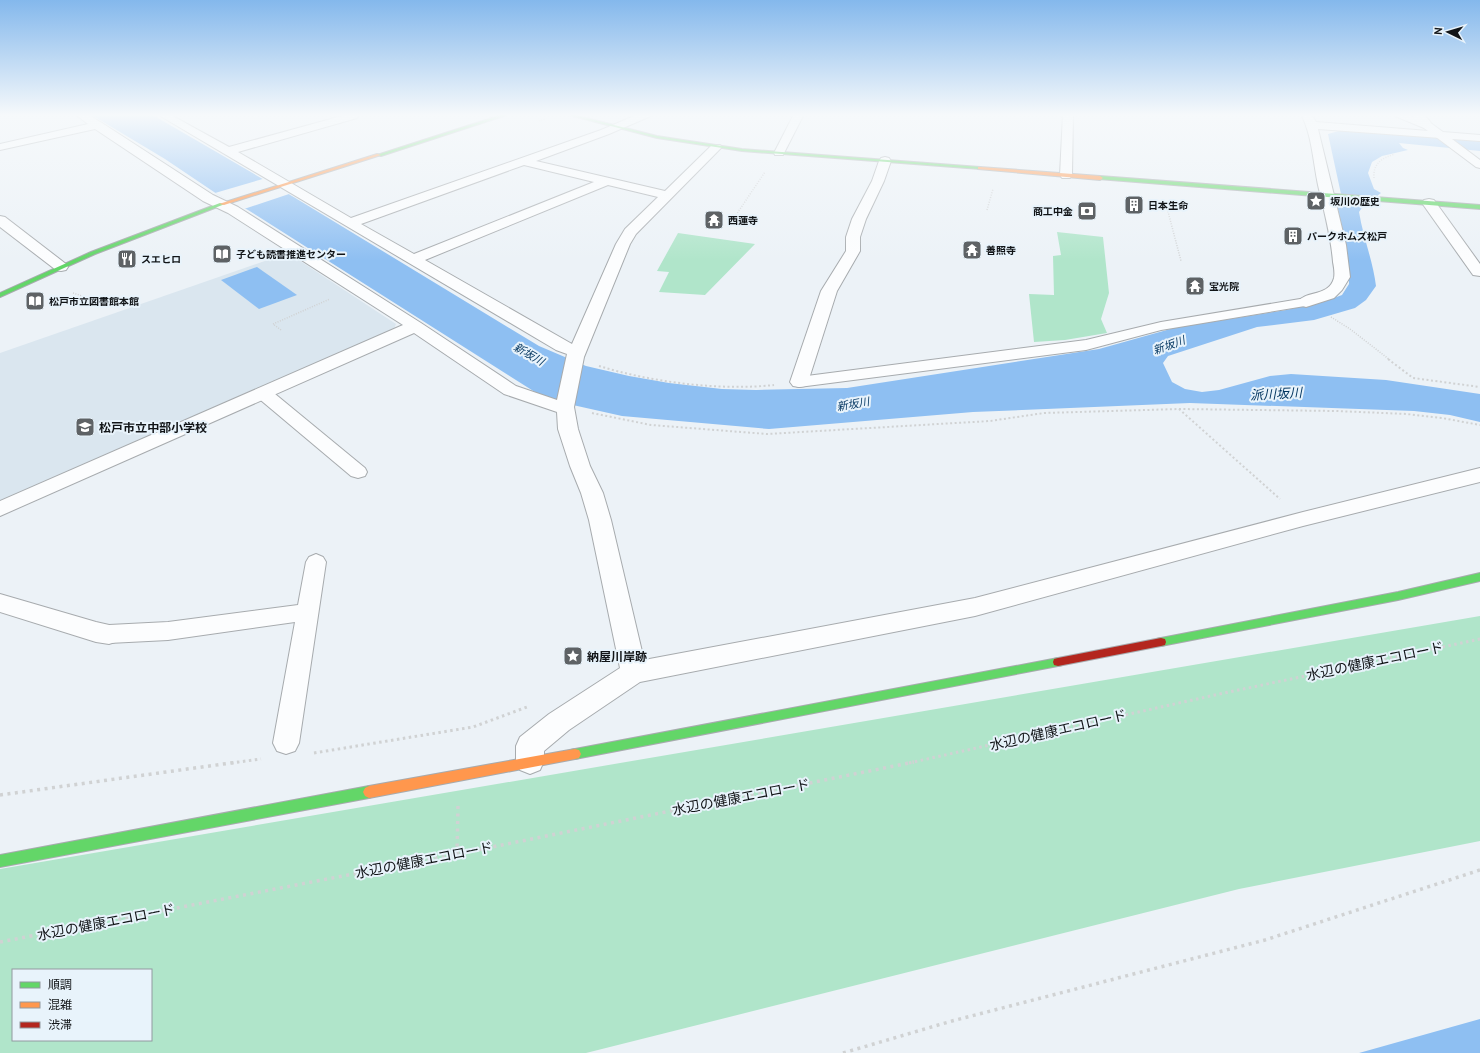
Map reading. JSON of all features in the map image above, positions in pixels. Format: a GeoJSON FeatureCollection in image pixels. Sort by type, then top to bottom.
{"type":"FeatureCollection","features":[{"type":"Feature","properties":{"kind":"street"},"geometry":{"type":"LineString","coordinates":[[155,163],[208,198],[225,202],[233,210],[415,326],[510,390],[565,409]]}},
{"type":"Feature","properties":{"kind":"street"},"geometry":{"type":"LineString","coordinates":[[249,163],[576,355]]}},
{"type":"Feature","properties":{"kind":"street"},"geometry":{"type":"LineString","coordinates":[[0,295],[61,267],[172,221],[225,202],[351,163]]}},
{"type":"Feature","properties":{"kind":"street"},"geometry":{"type":"LineString","coordinates":[[350,223],[516,163]]}},
{"type":"Feature","properties":{"kind":"street"},"geometry":{"type":"LineString","coordinates":[[531,163],[667,195]]}},
{"type":"Feature","properties":{"kind":"street"},"geometry":{"type":"LineString","coordinates":[[634,673],[600,520],[592,493],[580,466],[568,429],[565,409],[576,355],[623,244],[630,232],[700,163]]}},
{"type":"Feature","properties":{"kind":"street"},"geometry":{"type":"LineString","coordinates":[[799,382],[829,291],[853,251],[853,237],[859,219],[878,181],[885,163]]}},
{"type":"Feature","properties":{"kind":"street"},"geometry":{"type":"LineString","coordinates":[[901,163],[1480,207]]}},
{"type":"Feature","properties":{"kind":"street"},"geometry":{"type":"LineString","coordinates":[[1066,163],[1066,175]]}},
{"type":"Feature","properties":{"kind":"street"},"geometry":{"type":"LineString","coordinates":[[1306,302],[1328,295],[1337,287],[1342,277],[1339,245],[1330,201],[1333,196],[1323,163]]}},
{"type":"Feature","properties":{"kind":"street"},"geometry":{"type":"LineString","coordinates":[[413,260],[607,182]]}},
{"type":"Feature","properties":{"kind":"street"},"geometry":{"type":"LineString","coordinates":[[1429,203],[1478,272]]}},
{"type":"Feature","properties":{"kind":"street"},"geometry":{"type":"LineString","coordinates":[[0,220],[61,267]]}},
{"type":"Feature","properties":{"kind":"street"},"geometry":{"type":"LineString","coordinates":[[0,509],[415,326]]}},
{"type":"Feature","properties":{"kind":"street"},"geometry":{"type":"LineString","coordinates":[[530,761],[530,746],[559,722],[634,673],[975,607],[1303,519],[1480,475]]}},
{"type":"Feature","properties":{"kind":"street"},"geometry":{"type":"LineString","coordinates":[[0,861],[173,830],[530,761],[788,714],[1398,596],[1480,577]]}},
{"type":"Feature","properties":{"kind":"street"},"geometry":{"type":"LineString","coordinates":[[0,603],[96,632],[109,634]]}},
{"type":"Feature","properties":{"kind":"lane"},"geometry":{"type":"LineString","coordinates":[[799,382],[1086,345],[1161,326],[1306,302]]}},
{"type":"Feature","properties":{"kind":"lane"},"geometry":{"type":"LineString","coordinates":[[262,393],[358,472]]}},
{"type":"Feature","properties":{"kind":"lane"},"geometry":{"type":"LineString","coordinates":[[286,743],[316,562]]}},
{"type":"Feature","properties":{"kind":"lane"},"geometry":{"type":"LineString","coordinates":[[109,634],[168,631],[308,612]]}},
{"type":"Feature","properties":{"kind":"path"},"geometry":{"type":"LineString","coordinates":[[736,215],[771,163]]}},
{"type":"Feature","properties":{"kind":"path"},"geometry":{"type":"LineString","coordinates":[[1376,163],[1374,172],[1376,188],[1390,195],[1394,200]]}},
{"type":"Feature","properties":{"kind":"path"},"geometry":{"type":"LineString","coordinates":[[1160,182],[1181,262]]}},
{"type":"Feature","properties":{"kind":"path"},"geometry":{"type":"LineString","coordinates":[[281,330],[273,324],[355,288]]}},
{"type":"Feature","properties":{"kind":"path"},"geometry":{"type":"LineString","coordinates":[[73,293],[82,296]]}},
{"type":"Feature","properties":{"kind":"path"},"geometry":{"type":"LineString","coordinates":[[1333,319],[1350,329],[1413,378],[1480,388]]}},
{"type":"Feature","properties":{"kind":"path"},"geometry":{"type":"LineString","coordinates":[[576,355],[609,369],[651,378],[696,384],[745,387],[772,386],[799,382]]}},
{"type":"Feature","properties":{"kind":"path"},"geometry":{"type":"LineString","coordinates":[[565,409],[652,425],[767,434],[990,421],[1044,412],[1179,409],[1336,411],[1407,414],[1442,418],[1480,425]]}},
{"type":"Feature","properties":{"kind":"path"},"geometry":{"type":"LineString","coordinates":[[1179,409],[1303,519]]}},
{"type":"Feature","properties":{"kind":"path","name":"水辺の健康エコロード"},"geometry":{"type":"LineString","coordinates":[[0,942],[457,854],[925,760],[1215,695],[1480,639]]}},
{"type":"Feature","properties":{"kind":"path"},"geometry":{"type":"LineString","coordinates":[[308,754],[473,727],[530,706]]}},
{"type":"Feature","properties":{"kind":"path"},"geometry":{"type":"LineString","coordinates":[[0,795],[268,758]]}},
{"type":"Feature","properties":{"kind":"path"},"geometry":{"type":"LineString","coordinates":[[457,854],[458,801]]}},
{"type":"Feature","properties":{"kind":"path"},"geometry":{"type":"LineString","coordinates":[[843,1053],[952,1020],[1265,940],[1480,870]]}},
{"type":"Feature","properties":{"kind":"shaded area","name":"松戸市立中部小学校"},"geometry":{"type":"Polygon","coordinates":[[[288,253],[396,324],[394,329],[0,501],[0,353],[288,253]]]}},
{"type":"Feature","properties":{"kind":"green space"},"geometry":{"type":"Polygon","coordinates":[[[1057,232],[1103,237],[1109,293],[1101,319],[1107,333],[1065,340],[1034,342],[1029,294],[1054,295],[1053,256],[1061,255],[1057,232]]]}},
{"type":"Feature","properties":{"kind":"green space"},"geometry":{"type":"Polygon","coordinates":[[[678,233],[755,244],[705,295],[659,292],[669,272],[657,271],[678,233]]]}},
{"type":"Feature","properties":{"kind":"green space"},"geometry":{"type":"Polygon","coordinates":[[[1480,616],[1480,841],[1239,889],[586,1053],[0,1053],[0,869],[1480,616]]]}},
{"type":"Feature","properties":{"kind":"water"},"geometry":{"type":"Polygon","coordinates":[[[171,163],[235,163],[539,346],[586,366],[669,383],[722,389],[756,390],[847,388],[1099,349],[1174,328],[1286,310],[1323,302],[1342,295],[1349,284],[1349,270],[1337,204],[1341,194],[1334,163],[1372,163],[1368,173],[1374,189],[1381,193],[1363,206],[1359,212],[1373,267],[1376,286],[1366,300],[1355,308],[1314,320],[1257,327],[1168,356],[1163,363],[1172,382],[1185,389],[1202,392],[1219,390],[1270,376],[1291,374],[1386,380],[1480,394],[1480,422],[1450,415],[1414,411],[1190,403],[973,412],[769,429],[622,416],[546,399],[248,210],[217,194],[171,163]]]}},
{"type":"Feature","properties":{"kind":"water"},"geometry":{"type":"Polygon","coordinates":[[[257,267],[297,295],[259,309],[221,280],[257,267]]]}},
{"type":"Feature","properties":{"kind":"water"},"geometry":{"type":"Polygon","coordinates":[[[1480,1019],[1480,1053],[1359,1053],[1480,1019]]]}},
{"type":"Feature","properties":{"kind":"pier"},"geometry":{"type":"Polygon","coordinates":[[[266,178],[292,193],[244,209],[215,193],[266,178]]]}},
{"type":"Feature","properties":{"kind":"traffic: fast"},"geometry":{"type":"LineString","coordinates":[[916,163],[980,168]]}},
{"type":"Feature","properties":{"kind":"traffic: fast"},"geometry":{"type":"LineString","coordinates":[[1100,178],[1480,207]]}},
{"type":"Feature","properties":{"kind":"traffic: fast"},"geometry":{"type":"LineString","coordinates":[[0,295],[93,253],[222,204]]}},
{"type":"Feature","properties":{"kind":"traffic: fast"},"geometry":{"type":"LineString","coordinates":[[1161,642],[1398,596],[1480,577]]}},
{"type":"Feature","properties":{"kind":"traffic: fast"},"geometry":{"type":"LineString","coordinates":[[575,754],[1058,662]]}},
{"type":"Feature","properties":{"kind":"traffic: fast"},"geometry":{"type":"LineString","coordinates":[[0,861],[369,792]]}},
{"type":"Feature","properties":{"kind":"traffic: slow"},"geometry":{"type":"LineString","coordinates":[[222,204],[353,163]]}},
{"type":"Feature","properties":{"kind":"traffic: slow"},"geometry":{"type":"LineString","coordinates":[[980,168],[1100,178]]}},
{"type":"Feature","properties":{"kind":"traffic: slow"},"geometry":{"type":"LineString","coordinates":[[369,792],[575,754]]}},
{"type":"Feature","properties":{"kind":"traffic: jam"},"geometry":{"type":"LineString","coordinates":[[1058,662],[1161,642]]}},
{"type":"Feature","properties":{"kind":"place","name":"坂川の歴史"},"geometry":{"type":"Point","coordinates":[1316,201]}},
{"type":"Feature","properties":{"kind":"place","name":"日本生命"},"geometry":{"type":"Point","coordinates":[1134,205]}},
{"type":"Feature","properties":{"kind":"place","name":"商工中金"},"geometry":{"type":"Point","coordinates":[1087,211]}},
{"type":"Feature","properties":{"kind":"place","name":"西蓮寺"},"geometry":{"type":"Point","coordinates":[714,220]}},
{"type":"Feature","properties":{"kind":"place","name":"パークホムズ松戸"},"geometry":{"type":"Point","coordinates":[1293,236]}},
{"type":"Feature","properties":{"kind":"place","name":"善照寺"},"geometry":{"type":"Point","coordinates":[972,250]}},
{"type":"Feature","properties":{"kind":"place","name":"子ども読書推進センター"},"geometry":{"type":"Point","coordinates":[222,254]}},
{"type":"Feature","properties":{"kind":"place","name":"スエヒロ"},"geometry":{"type":"Point","coordinates":[127,259]}},
{"type":"Feature","properties":{"kind":"place","name":"宝光院"},"geometry":{"type":"Point","coordinates":[1195,286]}},
{"type":"Feature","properties":{"kind":"place","name":"松戸市立図書館本館"},"geometry":{"type":"Point","coordinates":[35,301]}},
{"type":"Feature","properties":{"kind":"place","name":"松戸市立中部小学校"},"geometry":{"type":"Point","coordinates":[85,427]}},
{"type":"Feature","properties":{"kind":"place","name":"納屋川岸跡"},"geometry":{"type":"Point","coordinates":[573,656]}},
{"type":"Feature","properties":{"kind":"water label","name":"新坂川"},"geometry":{"type":"Point","coordinates":[1169,345]}},
{"type":"Feature","properties":{"kind":"water label","name":"新坂川"},"geometry":{"type":"Point","coordinates":[529,354]}},
{"type":"Feature","properties":{"kind":"water label","name":"派川坂川"},"geometry":{"type":"Point","coordinates":[1276,394]}},
{"type":"Feature","properties":{"kind":"water label","name":"新坂川"},"geometry":{"type":"Point","coordinates":[853,404]}}]}
